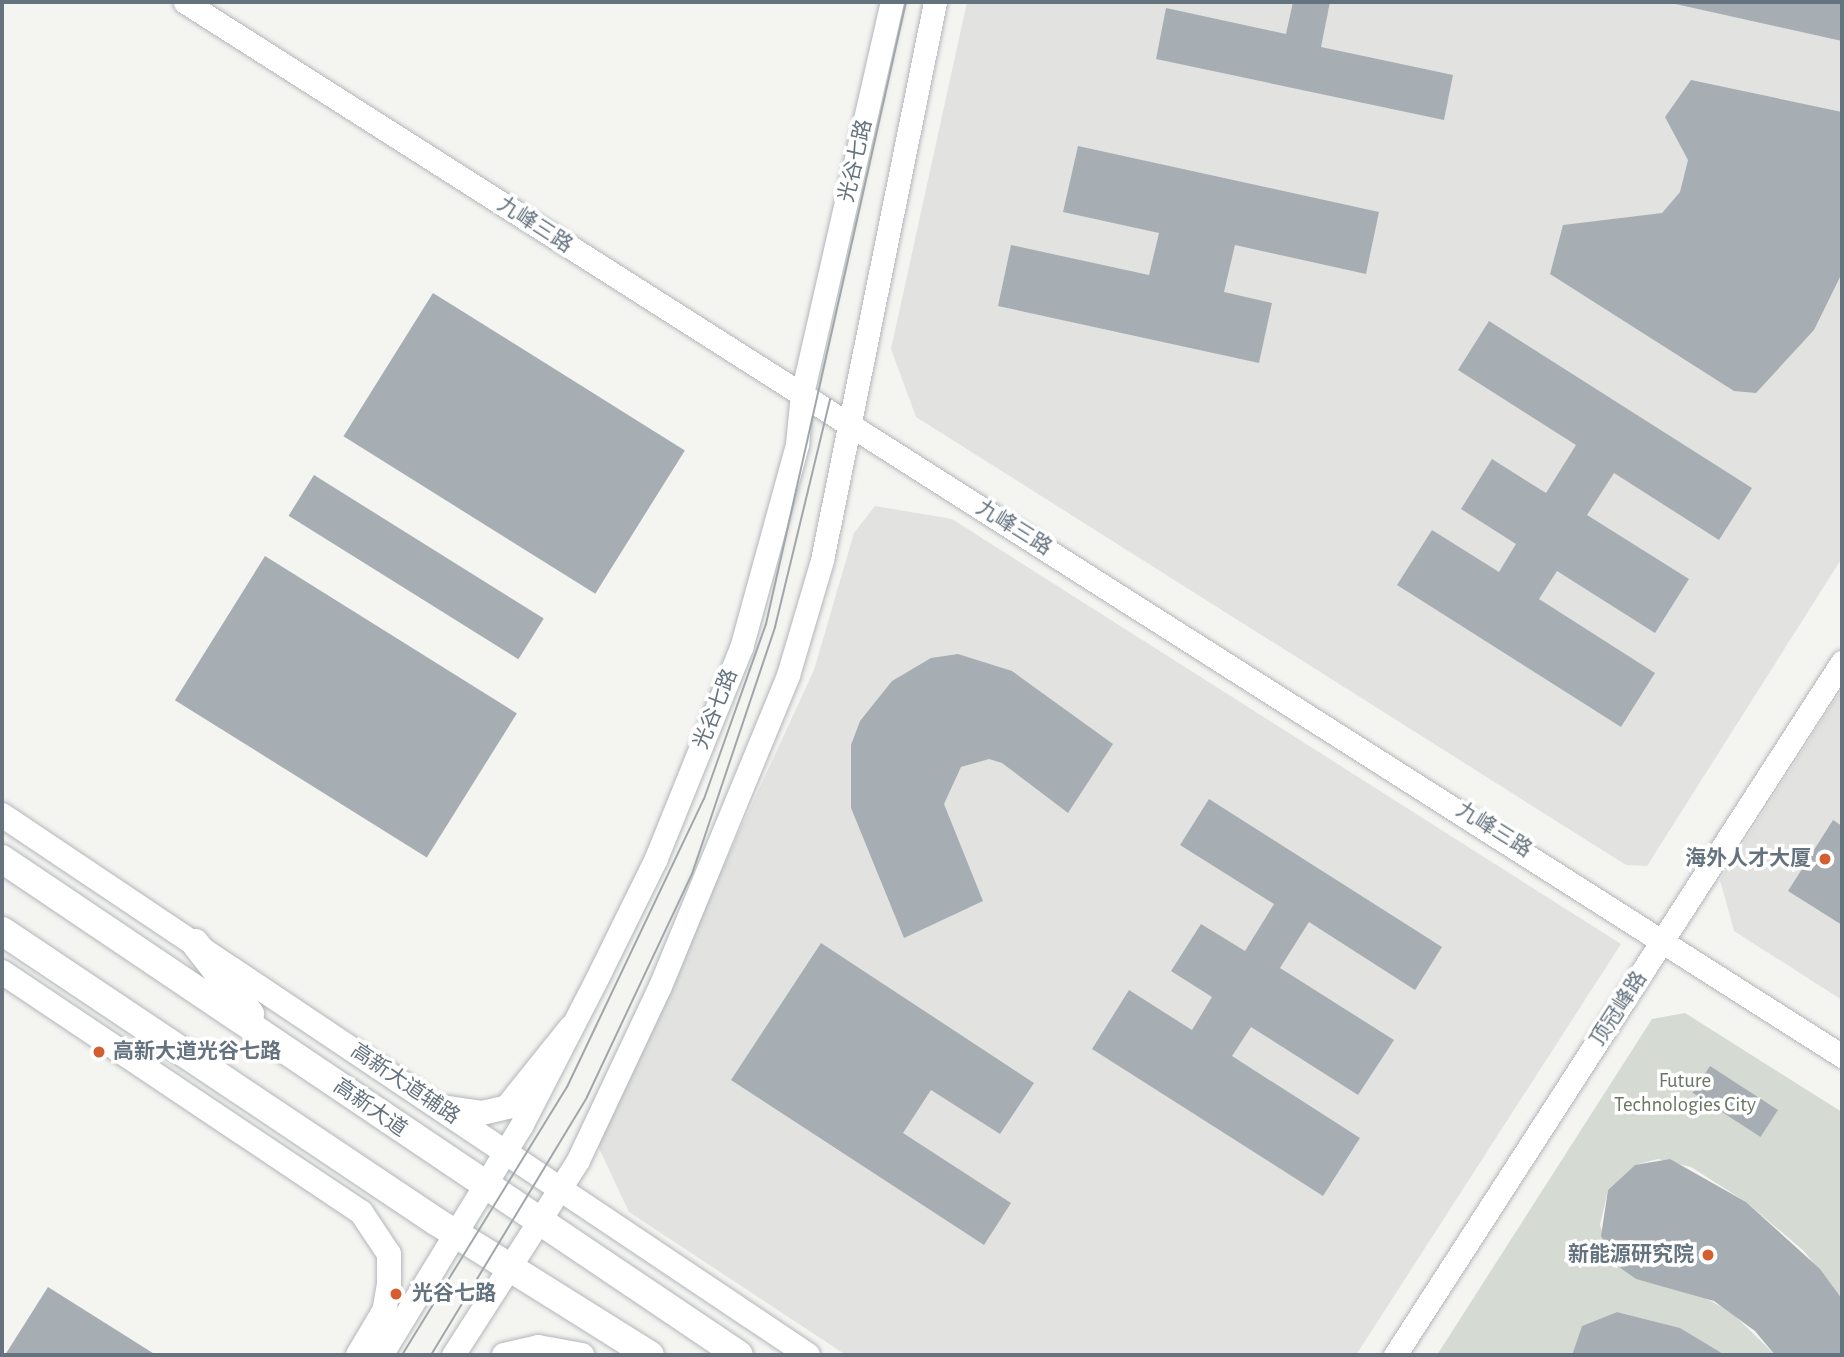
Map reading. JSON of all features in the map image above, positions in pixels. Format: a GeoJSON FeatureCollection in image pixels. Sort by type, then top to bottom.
{"type":"FeatureCollection","features":[{"type":"Feature","properties":{"kind":"highway","name":"高新大道"},"geometry":{"type":"LineString","coordinates":[[2,859],[267,1036],[483,1185],[708,1347],[739,1355]]}},
{"type":"Feature","properties":{"kind":"highway"},"geometry":{"type":"LineString","coordinates":[[2,931],[453,1232],[650,1355]]}},
{"type":"Feature","properties":{"kind":"highway"},"geometry":{"type":"LineString","coordinates":[[195,943],[267,1036]]}},
{"type":"Feature","properties":{"kind":"main road","name":"高新大道辅路"},"geometry":{"type":"LineString","coordinates":[[2,815],[808,1355]]}},
{"type":"Feature","properties":{"kind":"main road"},"geometry":{"type":"LineString","coordinates":[[2,950],[54,966]]}},
{"type":"Feature","properties":{"kind":"main road"},"geometry":{"type":"LineString","coordinates":[[2,972],[361,1212],[379,1231]]}},
{"type":"Feature","properties":{"kind":"main road"},"geometry":{"type":"LineString","coordinates":[[440,1107],[482,1113],[507,1107],[571,1027]]}},
{"type":"Feature","properties":{"kind":"main road"},"geometry":{"type":"LineString","coordinates":[[310,1137],[358,1185],[389,1255],[389,1284],[384,1311],[358,1355]]}},
{"type":"Feature","properties":{"kind":"main road"},"geometry":{"type":"LineString","coordinates":[[504,1355],[538,1347],[583,1355]]}},
{"type":"Feature","properties":{"kind":"street","name":"九峰三路"},"geometry":{"type":"LineString","coordinates":[[186,2],[847,423],[1664,937],[1842,1056]]}},
{"type":"Feature","properties":{"kind":"street","name":"光谷七路"},"geometry":{"type":"LineString","coordinates":[[381,1355],[453,1232],[505,1151],[571,1027],[656,858],[741,648],[797,444],[802,394],[892,2]]}},
{"type":"Feature","properties":{"kind":"street"},"geometry":{"type":"LineString","coordinates":[[453,1355],[559,1187],[660,986],[788,675],[822,560],[847,423],[935,2]]}},
{"type":"Feature","properties":{"kind":"street","name":"顶冠峰路"},"geometry":{"type":"LineString","coordinates":[[1395,1355],[1842,662]]}},
{"type":"Feature","properties":{"kind":"street"},"geometry":{"type":"LineString","coordinates":[[381,1355],[393,1326],[389,1284]]}},
{"type":"Feature","properties":{"kind":"shaded area"},"geometry":{"type":"Polygon","coordinates":[[[967,2],[1842,2],[1842,558],[1647,866],[1626,865],[916,417],[891,349],[967,2]]]}},
{"type":"Feature","properties":{"kind":"shaded area"},"geometry":{"type":"Polygon","coordinates":[[[875,506],[952,519],[1621,944],[1356,1355],[846,1355],[629,1212],[596,1142],[814,670],[854,533],[875,506]]]}},
{"type":"Feature","properties":{"kind":"shaded area"},"geometry":{"type":"Polygon","coordinates":[[[1842,689],[1842,1000],[1734,931],[1720,880],[1842,689]]]}},
{"type":"Feature","properties":{"kind":"green space","name":"Future Technologies City"},"geometry":{"type":"Polygon","coordinates":[[[1685,1013],[1842,1112],[1842,1299],[1804,1251],[1746,1202],[1691,1167],[1658,1159],[1635,1165],[1608,1190],[1600,1225],[1611,1258],[1636,1279],[1697,1294],[1730,1311],[1775,1355],[1725,1355],[1679,1328],[1617,1312],[1582,1326],[1572,1355],[1437,1355],[1652,1019],[1685,1013]]]}},
{"type":"Feature","properties":{"kind":"building"},"geometry":{"type":"Polygon","coordinates":[[[1293,2],[1330,2],[1321,47],[1453,75],[1444,120],[1156,59],[1166,8],[1286,34],[1293,2]]]}},
{"type":"Feature","properties":{"kind":"building"},"geometry":{"type":"Polygon","coordinates":[[[1671,2],[1842,2],[1842,41],[1671,3],[1671,2]]]}},
{"type":"Feature","properties":{"kind":"building"},"geometry":{"type":"Polygon","coordinates":[[[1691,80],[1842,112],[1842,273],[1814,330],[1756,393],[1734,391],[1550,274],[1563,225],[1662,213],[1680,192],[1688,160],[1665,117],[1691,80]]]}},
{"type":"Feature","properties":{"kind":"building"},"geometry":{"type":"Polygon","coordinates":[[[1078,146],[1379,212],[1366,274],[1235,245],[1224,292],[1272,303],[1259,363],[998,306],[1011,245],[1149,275],[1159,233],[1063,212],[1078,146]]]}},
{"type":"Feature","properties":{"kind":"building"},"geometry":{"type":"Polygon","coordinates":[[[433,293],[685,450],[595,594],[343,436],[433,293]]]}},
{"type":"Feature","properties":{"kind":"building"},"geometry":{"type":"Polygon","coordinates":[[[1489,321],[1752,488],[1719,540],[1614,473],[1587,515],[1689,579],[1655,633],[1557,571],[1539,599],[1655,673],[1621,727],[1397,585],[1432,530],[1499,572],[1516,544],[1461,509],[1492,459],[1546,493],[1576,445],[1458,370],[1489,321]]]}},
{"type":"Feature","properties":{"kind":"building"},"geometry":{"type":"Polygon","coordinates":[[[314,475],[544,619],[518,659],[289,516],[314,475]]]}},
{"type":"Feature","properties":{"kind":"building"},"geometry":{"type":"Polygon","coordinates":[[[265,556],[517,713],[427,858],[175,700],[265,556]]]}},
{"type":"Feature","properties":{"kind":"building"},"geometry":{"type":"Polygon","coordinates":[[[958,654],[1012,671],[1113,744],[1068,813],[1002,763],[989,759],[961,767],[944,804],[983,901],[904,938],[851,808],[851,745],[860,721],[892,681],[931,658],[958,654]]]}},
{"type":"Feature","properties":{"kind":"building"},"geometry":{"type":"Polygon","coordinates":[[[1209,799],[1442,947],[1415,990],[1309,922],[1280,968],[1394,1040],[1358,1095],[1251,1027],[1232,1056],[1360,1138],[1323,1196],[1092,1049],[1129,990],[1192,1030],[1212,997],[1171,971],[1201,924],[1245,951],[1274,904],[1180,845],[1209,799]]]}},
{"type":"Feature","properties":{"kind":"building","name":"海外人才大厦"},"geometry":{"type":"Polygon","coordinates":[[[1833,820],[1842,826],[1842,925],[1788,891],[1833,820]]]}},
{"type":"Feature","properties":{"kind":"building"},"geometry":{"type":"Polygon","coordinates":[[[821,943],[1034,1083],[1000,1134],[931,1090],[903,1133],[1011,1203],[984,1245],[731,1080],[821,943]]]}},
{"type":"Feature","properties":{"kind":"building"},"geometry":{"type":"Polygon","coordinates":[[[1710,1066],[1778,1110],[1761,1137],[1693,1093],[1710,1066]]]}},
{"type":"Feature","properties":{"kind":"building","name":"新能源研究院"},"geometry":{"type":"Polygon","coordinates":[[[1670,1159],[1746,1202],[1820,1269],[1842,1299],[1842,1355],[1775,1355],[1755,1331],[1714,1301],[1636,1279],[1619,1267],[1601,1236],[1608,1190],[1635,1165],[1670,1159]]]}},
{"type":"Feature","properties":{"kind":"building"},"geometry":{"type":"Polygon","coordinates":[[[48,1287],[156,1355],[5,1355],[48,1287]]]}},
{"type":"Feature","properties":{"kind":"building","name":"新能源研究院"},"geometry":{"type":"Polygon","coordinates":[[[1617,1312],[1680,1328],[1725,1355],[1572,1355],[1582,1326],[1617,1312]]]}},
{"type":"Feature","properties":{"kind":"tram line"},"geometry":{"type":"LineString","coordinates":[[402,1355],[567,1087],[704,799],[766,624],[906,2]]}},
{"type":"Feature","properties":{"kind":"tram line"},"geometry":{"type":"LineString","coordinates":[[431,1355],[587,1097],[692,874],[775,627],[830,400]]}},
{"type":"Feature","properties":{"kind":"place","name":"海外人才大厦"},"geometry":{"type":"Point","coordinates":[1825,859]}},
{"type":"Feature","properties":{"kind":"place","name":"高新大道光谷七路"},"geometry":{"type":"Point","coordinates":[99,1052]}},
{"type":"Feature","properties":{"kind":"place","name":"新能源研究院"},"geometry":{"type":"Point","coordinates":[1708,1255]}},
{"type":"Feature","properties":{"kind":"place","name":"光谷七路"},"geometry":{"type":"Point","coordinates":[396,1294]}}]}
